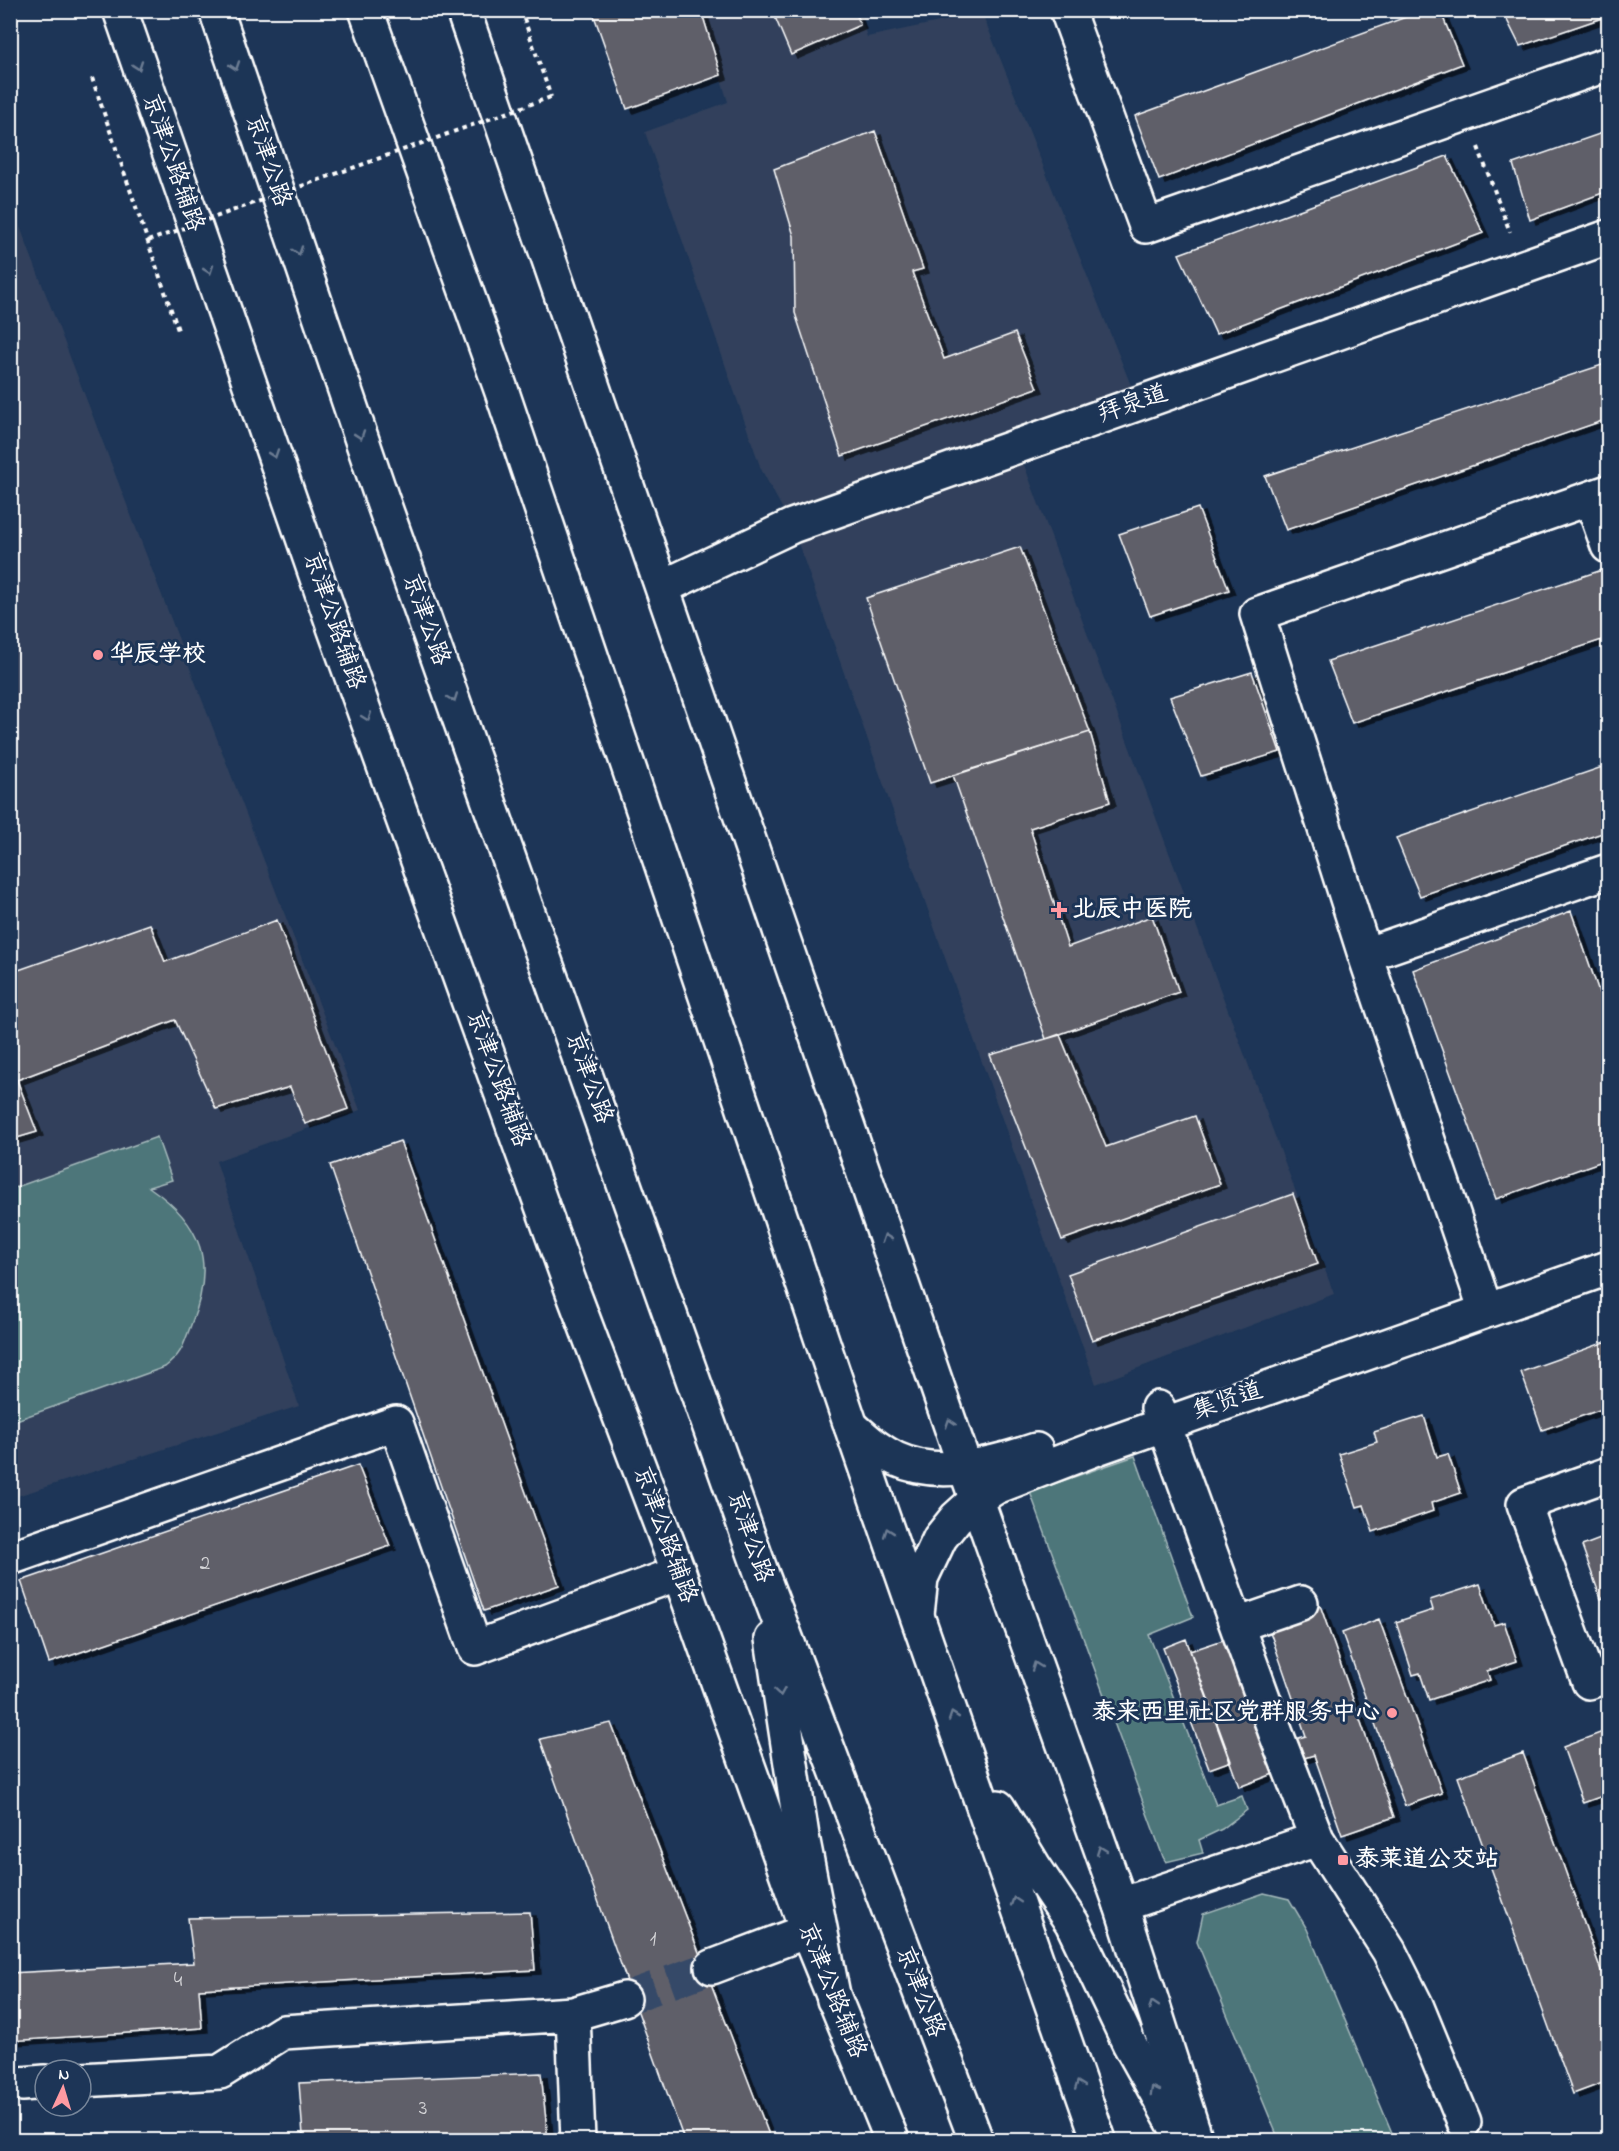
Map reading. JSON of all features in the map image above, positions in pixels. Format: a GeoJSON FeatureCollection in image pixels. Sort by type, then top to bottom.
{"type":"FeatureCollection","features":[{"type":"Feature","properties":{"kind":"main road","name":"京津公路辅路"},"geometry":{"type":"LineString","coordinates":[[120,10],[342,649],[574,1295],[679,1573],[807,1930],[892,2140]]}},
{"type":"Feature","properties":{"kind":"main road","name":"京津公路"},"geometry":{"type":"LineString","coordinates":[[216,10],[387,513],[761,1572],[976,2140]]}},
{"type":"Feature","properties":{"kind":"main road"},"geometry":{"type":"LineString","coordinates":[[366,10],[502,392],[851,1426],[966,1752],[1044,1988],[1099,2140]]}},
{"type":"Feature","properties":{"kind":"main road"},"geometry":{"type":"LineString","coordinates":[[463,10],[592,392],[663,587],[965,1467],[1121,1905],[1196,2140]]}},
{"type":"Feature","properties":{"kind":"main road"},"geometry":{"type":"LineString","coordinates":[[1066,10],[1146,226],[1608,64]]}},
{"type":"Feature","properties":{"kind":"main road","name":"拜泉道"},"geometry":{"type":"LineString","coordinates":[[663,587],[792,526],[1608,237]]}},
{"type":"Feature","properties":{"kind":"main road"},"geometry":{"type":"LineString","coordinates":[[1483,1301],[1365,955],[1257,614],[1600,495],[1608,546]]}},
{"type":"Feature","properties":{"kind":"main road"},"geometry":{"type":"LineString","coordinates":[[1365,955],[1608,872]]}},
{"type":"Feature","properties":{"kind":"main road","name":"集贤道"},"geometry":{"type":"LineString","coordinates":[[917,1614],[921,1578],[928,1560],[951,1525],[977,1499],[1015,1478],[1161,1416],[1483,1301],[1608,1246]]}},
{"type":"Feature","properties":{"kind":"main road","name":"集贤道"},"geometry":{"type":"LineString","coordinates":[[1483,1301],[1608,1268]]}},
{"type":"Feature","properties":{"kind":"main road"},"geometry":{"type":"LineString","coordinates":[[1161,1416],[1317,1839],[1389,1951],[1416,2005],[1464,2122]]}},
{"type":"Feature","properties":{"kind":"main road","name":"集贤道"},"geometry":{"type":"LineString","coordinates":[[851,1426],[873,1446],[897,1460],[932,1467],[965,1467],[1011,1459],[1161,1416]]}},
{"type":"Feature","properties":{"kind":"main road"},"geometry":{"type":"LineString","coordinates":[[10,1558],[396,1423],[475,1648],[679,1573]]}},
{"type":"Feature","properties":{"kind":"main road"},"geometry":{"type":"LineString","coordinates":[[1608,1474],[1524,1504],[1589,1682],[1608,1675]]}},
{"type":"Feature","properties":{"kind":"main road"},"geometry":{"type":"LineString","coordinates":[[761,1572],[802,1836],[834,2000]]}},
{"type":"Feature","properties":{"kind":"main road"},"geometry":{"type":"LineString","coordinates":[[1237,1625],[1300,1603]]}},
{"type":"Feature","properties":{"kind":"main road"},"geometry":{"type":"LineString","coordinates":[[966,1752],[1035,1868],[1072,1923],[1129,2043],[1183,2140]]}},
{"type":"Feature","properties":{"kind":"main road"},"geometry":{"type":"LineString","coordinates":[[1121,1905],[1317,1839]]}},
{"type":"Feature","properties":{"kind":"main road"},"geometry":{"type":"LineString","coordinates":[[712,1966],[807,1930]]}},
{"type":"Feature","properties":{"kind":"main road"},"geometry":{"type":"LineString","coordinates":[[93,2079],[220,2072],[283,2032],[573,2014],[624,1998]]}},
{"type":"Feature","properties":{"kind":"main road"},"geometry":{"type":"LineString","coordinates":[[573,2014],[578,2140]]}},
{"type":"Feature","properties":{"kind":"path"},"geometry":{"type":"LineString","coordinates":[[148,241],[550,97],[521,10]]}},
{"type":"Feature","properties":{"kind":"path"},"geometry":{"type":"LineString","coordinates":[[92,78],[179,333]]}},
{"type":"Feature","properties":{"kind":"path"},"geometry":{"type":"LineString","coordinates":[[1466,114],[1523,267]]}},
{"type":"Feature","properties":{"kind":"shaded area","name":"北辰中医院"},"geometry":{"type":"Polygon","coordinates":[[[700,11],[859,11],[867,37],[982,13],[1138,403],[1017,446],[1334,1294],[1096,1384],[792,526],[761,469],[645,132],[728,102],[700,11]]]}},
{"type":"Feature","properties":{"kind":"shaded area","name":"华辰学校"},"geometry":{"type":"Polygon","coordinates":[[[10,201],[360,1110],[216,1161],[299,1406],[11,1498],[10,201]]]}},
{"type":"Feature","properties":{"kind":"green space"},"geometry":{"type":"Polygon","coordinates":[[[157,1137],[172,1180],[149,1187],[182,1215],[200,1247],[203,1264],[203,1282],[199,1303],[182,1348],[165,1367],[11,1422],[11,1189],[157,1137]]]}},
{"type":"Feature","properties":{"kind":"green space"},"geometry":{"type":"Polygon","coordinates":[[[1135,1456],[1193,1617],[1149,1635],[1216,1805],[1242,1796],[1247,1810],[1222,1829],[1199,1840],[1203,1853],[1166,1862],[1030,1492],[1135,1456]]]}},
{"type":"Feature","properties":{"kind":"green space"},"geometry":{"type":"Polygon","coordinates":[[[1264,1893],[1289,1899],[1307,1929],[1395,2140],[1279,2140],[1197,1942],[1203,1914],[1264,1893]]]}},
{"type":"Feature","properties":{"kind":"building"},"geometry":{"type":"Polygon","coordinates":[[[592,10],[701,10],[721,75],[627,109],[592,10]]]}},
{"type":"Feature","properties":{"kind":"building"},"geometry":{"type":"Polygon","coordinates":[[[772,10],[855,10],[860,25],[791,55],[772,10]]]}},
{"type":"Feature","properties":{"kind":"building"},"geometry":{"type":"Polygon","coordinates":[[[1425,10],[1440,10],[1462,64],[1159,180],[1135,116],[1425,10]]]}},
{"type":"Feature","properties":{"kind":"building"},"geometry":{"type":"Polygon","coordinates":[[[1502,10],[1608,10],[1608,16],[1520,46],[1502,10]]]}},
{"type":"Feature","properties":{"kind":"building"},"geometry":{"type":"Polygon","coordinates":[[[875,131],[923,269],[912,272],[944,359],[1015,333],[1037,388],[842,456],[795,313],[794,236],[774,169],[875,131]]]}},
{"type":"Feature","properties":{"kind":"building"},"geometry":{"type":"Polygon","coordinates":[[[1608,131],[1608,191],[1530,220],[1513,164],[1608,131]]]}},
{"type":"Feature","properties":{"kind":"building"},"geometry":{"type":"Polygon","coordinates":[[[1447,156],[1483,233],[1216,334],[1179,254],[1447,156]]]}},
{"type":"Feature","properties":{"kind":"building"},"geometry":{"type":"Polygon","coordinates":[[[1608,363],[1608,419],[1286,530],[1265,476],[1608,363]]]}},
{"type":"Feature","properties":{"kind":"building"},"geometry":{"type":"Polygon","coordinates":[[[1198,508],[1229,590],[1150,616],[1119,534],[1198,508]]]}},
{"type":"Feature","properties":{"kind":"building"},"geometry":{"type":"Polygon","coordinates":[[[1020,547],[1090,732],[930,783],[866,598],[1020,547]]]}},
{"type":"Feature","properties":{"kind":"building"},"geometry":{"type":"Polygon","coordinates":[[[1602,570],[1608,596],[1608,638],[1352,723],[1328,661],[1602,570]]]}},
{"type":"Feature","properties":{"kind":"building"},"geometry":{"type":"Polygon","coordinates":[[[1252,672],[1280,752],[1201,776],[1170,697],[1252,672]]]}},
{"type":"Feature","properties":{"kind":"building"},"geometry":{"type":"Polygon","coordinates":[[[1090,732],[1110,802],[1030,828],[1068,947],[1152,916],[1179,992],[1046,1039],[953,775],[1090,732]]]}},
{"type":"Feature","properties":{"kind":"building"},"geometry":{"type":"Polygon","coordinates":[[[1608,765],[1608,831],[1420,896],[1396,838],[1608,765]]]}},
{"type":"Feature","properties":{"kind":"building"},"geometry":{"type":"Polygon","coordinates":[[[1571,911],[1608,1018],[1608,1159],[1496,1199],[1413,970],[1571,911]]]}},
{"type":"Feature","properties":{"kind":"building"},"geometry":{"type":"Polygon","coordinates":[[[277,920],[348,1109],[305,1124],[290,1087],[216,1109],[175,1020],[17,1080],[37,1132],[10,1140],[10,973],[150,924],[165,962],[277,920]]]}},
{"type":"Feature","properties":{"kind":"building"},"geometry":{"type":"Polygon","coordinates":[[[1060,1035],[1106,1147],[1195,1116],[1220,1184],[1062,1240],[990,1055],[1060,1035]]]}},
{"type":"Feature","properties":{"kind":"building"},"geometry":{"type":"Polygon","coordinates":[[[400,1141],[559,1585],[484,1611],[330,1165],[400,1141]]]}},
{"type":"Feature","properties":{"kind":"building"},"geometry":{"type":"Polygon","coordinates":[[[1293,1194],[1318,1264],[1092,1340],[1068,1274],[1293,1194]]]}},
{"type":"Feature","properties":{"kind":"building"},"geometry":{"type":"Polygon","coordinates":[[[1608,1341],[1608,1407],[1542,1430],[1521,1372],[1608,1341]]]}},
{"type":"Feature","properties":{"kind":"building"},"geometry":{"type":"Polygon","coordinates":[[[1424,1416],[1437,1457],[1448,1454],[1461,1493],[1431,1503],[1433,1511],[1373,1532],[1364,1505],[1357,1507],[1339,1454],[1377,1442],[1374,1432],[1424,1416]]]}},
{"type":"Feature","properties":{"kind":"building"},"geometry":{"type":"Polygon","coordinates":[[[358,1465],[390,1546],[49,1663],[21,1581],[358,1465]]]}},
{"type":"Feature","properties":{"kind":"building"},"geometry":{"type":"Polygon","coordinates":[[[1608,1536],[1608,1596],[1601,1599],[1582,1546],[1608,1536]]]}},
{"type":"Feature","properties":{"kind":"building"},"geometry":{"type":"Polygon","coordinates":[[[1480,1584],[1494,1625],[1504,1622],[1517,1661],[1487,1671],[1490,1680],[1429,1700],[1420,1673],[1413,1675],[1396,1622],[1433,1610],[1430,1600],[1480,1584]]]}},
{"type":"Feature","properties":{"kind":"building"},"geometry":{"type":"Polygon","coordinates":[[[1320,1605],[1394,1817],[1342,1835],[1314,1755],[1301,1759],[1295,1739],[1306,1736],[1267,1623],[1320,1605]]]}},
{"type":"Feature","properties":{"kind":"building","name":"泰来西里社区党群服务中心"},"geometry":{"type":"Polygon","coordinates":[[[1379,1619],[1442,1793],[1405,1806],[1342,1633],[1379,1619]]]}},
{"type":"Feature","properties":{"kind":"building"},"geometry":{"type":"Polygon","coordinates":[[[1229,1638],[1276,1773],[1239,1787],[1190,1651],[1229,1638]]]}},
{"type":"Feature","properties":{"kind":"building"},"geometry":{"type":"Polygon","coordinates":[[[1186,1639],[1231,1761],[1209,1769],[1163,1648],[1186,1639]]]}},
{"type":"Feature","properties":{"kind":"building"},"geometry":{"type":"Polygon","coordinates":[[[611,1723],[771,2140],[684,2140],[540,1739],[611,1723]]]}},
{"type":"Feature","properties":{"kind":"building"},"geometry":{"type":"Polygon","coordinates":[[[1608,1730],[1608,1794],[1583,1803],[1563,1747],[1608,1730]]]}},
{"type":"Feature","properties":{"kind":"building"},"geometry":{"type":"Polygon","coordinates":[[[1523,1753],[1608,1990],[1608,2081],[1573,2094],[1458,1777],[1523,1753]]]}},
{"type":"Feature","properties":{"kind":"building"},"geometry":{"type":"Polygon","coordinates":[[[530,1912],[535,1970],[199,1989],[202,2028],[10,2041],[10,1973],[194,1963],[188,1918],[530,1912]]]}},
{"type":"Feature","properties":{"kind":"building"},"geometry":{"type":"Polygon","coordinates":[[[541,2073],[548,2140],[234,2140],[303,2135],[299,2083],[541,2073]]]}},
{"type":"Feature","properties":{"kind":"tunnel"},"geometry":{"type":"LineString","coordinates":[[624,1999],[712,1967]]}},
{"type":"Feature","properties":{"kind":"place","name":"华辰学校"},"geometry":{"type":"Point","coordinates":[98,655]}},
{"type":"Feature","properties":{"kind":"place","name":"北辰中医院"},"geometry":{"type":"Point","coordinates":[1059,910]}},
{"type":"Feature","properties":{"kind":"place","name":"泰来西里社区党群服务中心"},"geometry":{"type":"Point","coordinates":[1392,1713]}},
{"type":"Feature","properties":{"kind":"place","name":"泰莱道公交站"},"geometry":{"type":"Point","coordinates":[1343,1860]}}]}
